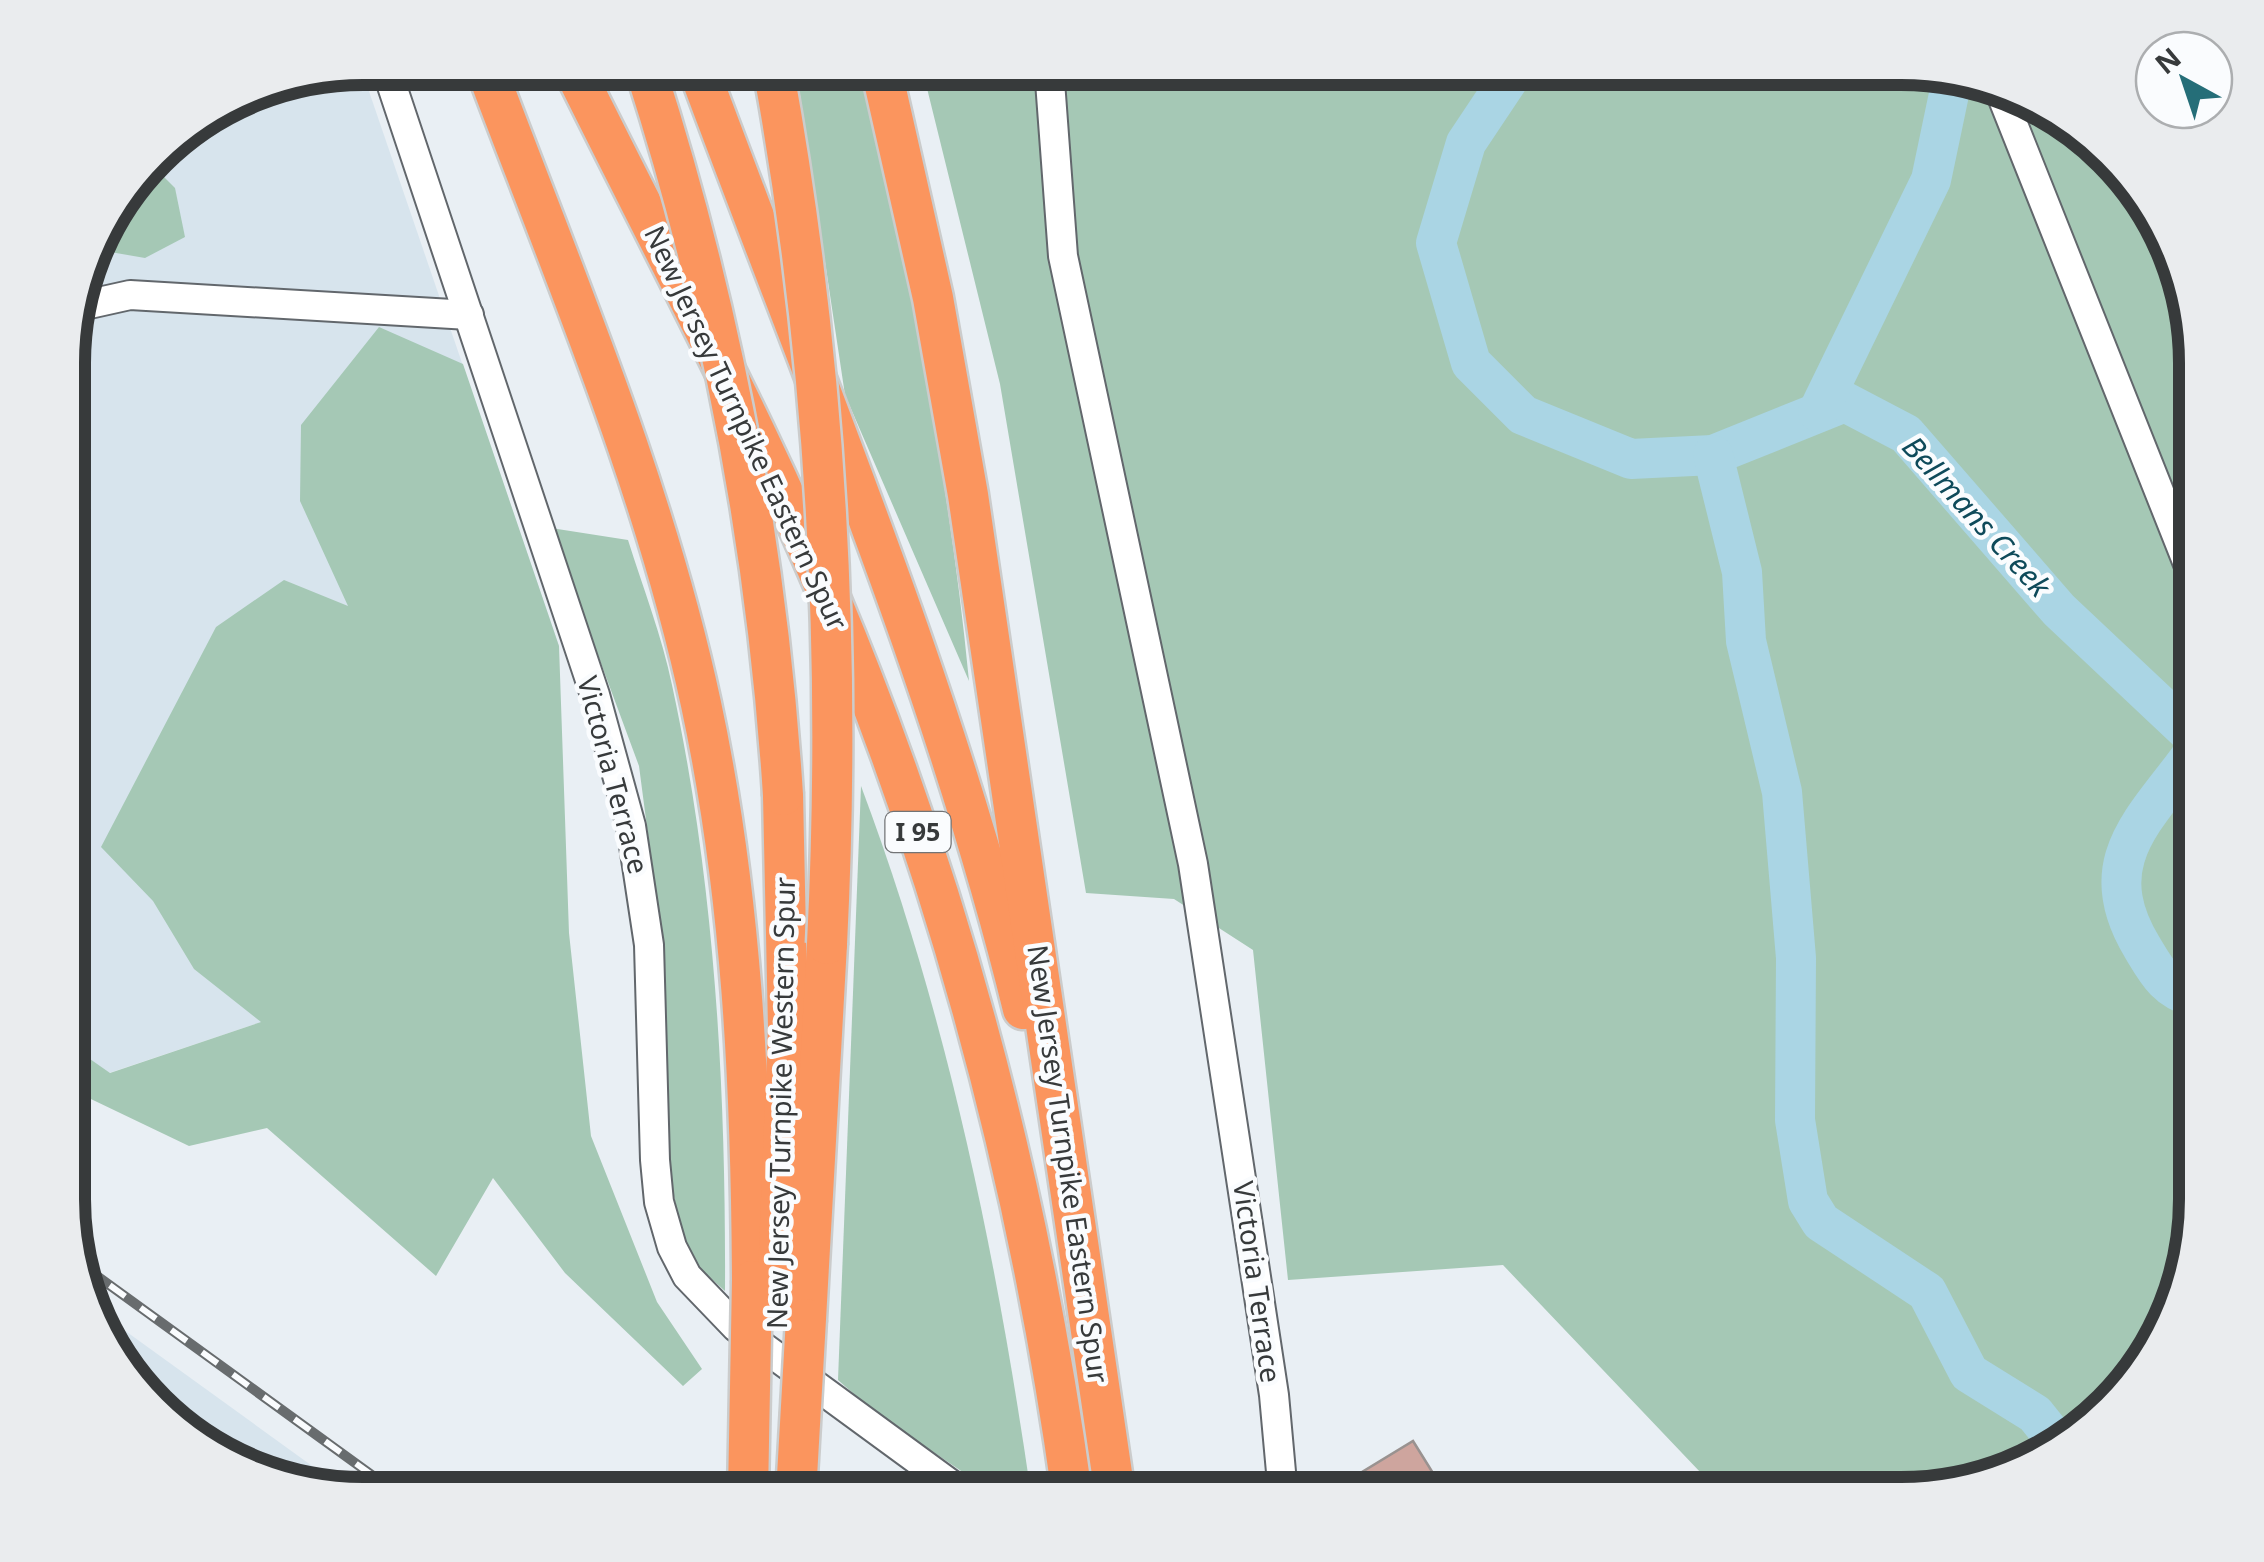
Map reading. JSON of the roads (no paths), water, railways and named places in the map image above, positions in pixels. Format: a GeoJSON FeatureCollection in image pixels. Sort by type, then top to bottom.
{"type":"FeatureCollection","features":[{"type":"Feature","properties":{"kind":"highway"},"geometry":{"type":"LineString","coordinates":[[492,85],[594,359],[674,603],[712,755],[740,951],[750,1071],[778,1300],[751,1476]]}},
{"type":"Feature","properties":{"kind":"highway","name":"New Jersey Turnpike Eastern Spur"},"geometry":{"type":"LineString","coordinates":[[581,85],[802,534],[905,794],[955,946],[993,1086],[1044,1320],[1068,1476]]}},
{"type":"Feature","properties":{"kind":"highway","name":"New Jersey Turnpike Western Spur"},"geometry":{"type":"LineString","coordinates":[[650,85],[702,266],[736,419],[769,631],[784,795],[788,994],[778,1300],[767,1476]]}},
{"type":"Feature","properties":{"kind":"highway"},"geometry":{"type":"LineString","coordinates":[[704,85],[932,697],[995,900],[1070,1171]]}},
{"type":"Feature","properties":{"kind":"highway","name":"New Jersey Turnpike Western Spur"},"geometry":{"type":"LineString","coordinates":[[776,85],[808,293],[827,495],[834,700],[826,944],[778,1300],[794,1476]]}},
{"type":"Feature","properties":{"kind":"highway","name":"New Jersey Turnpike Eastern Spur"},"geometry":{"type":"LineString","coordinates":[[885,85],[949,384],[1114,1476]]}},
{"type":"Feature","properties":{"kind":"street","name":"Victoria Terrace"},"geometry":{"type":"LineString","coordinates":[[392,85],[594,695],[631,826],[649,946],[659,1202],[672,1247],[687,1276],[736,1327],[940,1476]]}},
{"type":"Feature","properties":{"kind":"street","name":"Victoria Terrace"},"geometry":{"type":"LineString","coordinates":[[1050,85],[1063,256],[1196,882],[1274,1394],[1281,1477]]}},
{"type":"Feature","properties":{"kind":"street"},"geometry":{"type":"LineString","coordinates":[[2006,105],[2178,539]]}},
{"type":"Feature","properties":{"kind":"street"},"geometry":{"type":"LineString","coordinates":[[92,303],[130,296],[469,315]]}},
{"type":"Feature","properties":{"kind":"waterway","name":"Bellmans Creek"},"geometry":{"type":"LineString","coordinates":[[1504,86],[1466,143],[1436,243],[1471,363],[1523,415],[1631,459],[1713,455],[1845,402],[1906,434],[2059,610],[2178,722]]}},
{"type":"Feature","properties":{"kind":"waterway"},"geometry":{"type":"LineString","coordinates":[[1818,412],[1931,180],[1950,90]]}},
{"type":"Feature","properties":{"kind":"waterway"},"geometry":{"type":"LineString","coordinates":[[1713,455],[1742,572],[1746,641],[1782,792],[1796,958],[1795,1120],[1808,1201],[1821,1222],[1927,1292],[1969,1373],[2035,1414],[2050,1433]]}},
{"type":"Feature","properties":{"kind":"waterway"},"geometry":{"type":"LineString","coordinates":[[2178,773],[2132,841],[2123,864],[2121,888],[2127,916],[2142,947],[2163,979],[2178,990]]}},
{"type":"Feature","properties":{"kind":"railway"},"geometry":{"type":"LineString","coordinates":[[95,1275],[373,1476]]}}]}
